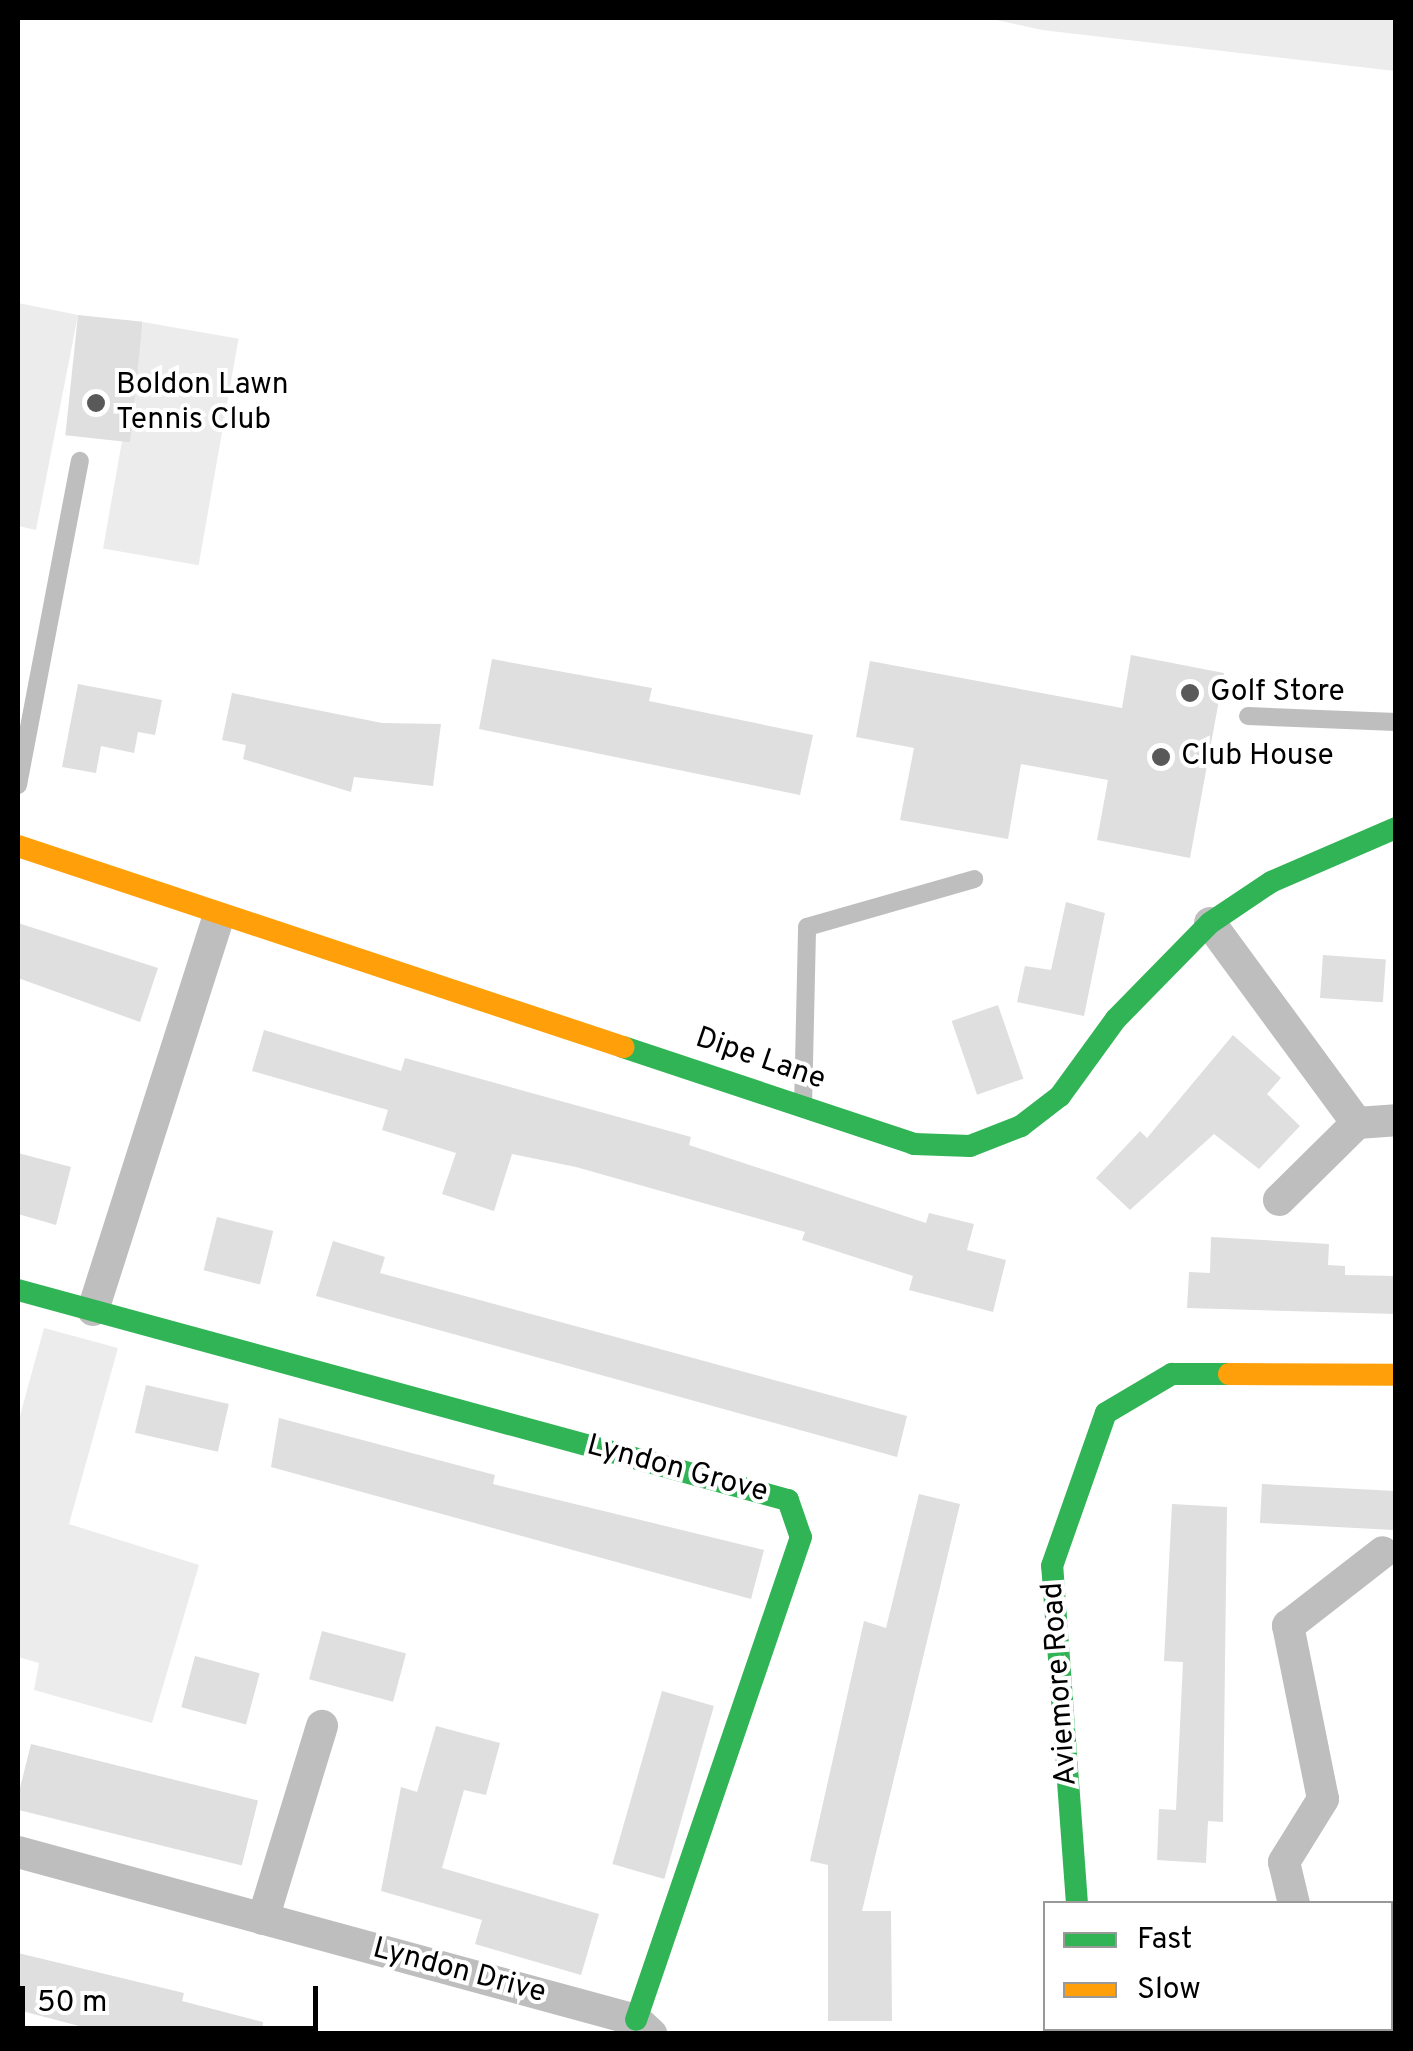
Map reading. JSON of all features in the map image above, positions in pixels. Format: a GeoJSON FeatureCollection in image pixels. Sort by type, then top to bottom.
{"type":"FeatureCollection","features":[{"type":"Feature","properties":{"kind":"street","name":"Dipe Lane"},"geometry":{"type":"LineString","coordinates":[[18,846],[218,919],[914,1144],[970,1146],[1022,1126],[1060,1096],[1116,1019],[1210,923],[1272,882],[1396,828]]}},
{"type":"Feature","properties":{"kind":"street"},"geometry":{"type":"LineString","coordinates":[[93,1310],[218,919]]}},
{"type":"Feature","properties":{"kind":"street"},"geometry":{"type":"LineString","coordinates":[[1210,923],[1357,1123]]}},
{"type":"Feature","properties":{"kind":"street"},"geometry":{"type":"LineString","coordinates":[[1279,1200],[1357,1123],[1396,1120]]}},
{"type":"Feature","properties":{"kind":"street","name":"Lyndon Grove"},"geometry":{"type":"LineString","coordinates":[[18,1290],[788,1500],[801,1537],[644,2027]]}},
{"type":"Feature","properties":{"kind":"street","name":"Aviemore Road"},"geometry":{"type":"LineString","coordinates":[[1077,1901],[1052,1566],[1106,1413],[1172,1374],[1396,1375]]}},
{"type":"Feature","properties":{"kind":"street"},"geometry":{"type":"LineString","coordinates":[[1293,1901],[1284,1862],[1323,1799],[1288,1626],[1383,1552]]}},
{"type":"Feature","properties":{"kind":"street"},"geometry":{"type":"LineString","coordinates":[[263,1919],[322,1726]]}},
{"type":"Feature","properties":{"kind":"street","name":"Lyndon Drive"},"geometry":{"type":"LineString","coordinates":[[18,1852],[644,2027]]}},
{"type":"Feature","properties":{"kind":"lane"},"geometry":{"type":"LineString","coordinates":[[18,786],[80,461]]}},
{"type":"Feature","properties":{"kind":"lane"},"geometry":{"type":"LineString","coordinates":[[1248,716],[1396,722]]}},
{"type":"Feature","properties":{"kind":"lane"},"geometry":{"type":"LineString","coordinates":[[804,1107],[808,926],[974,879]]}},
{"type":"Feature","properties":{"kind":"shaded area"},"geometry":{"type":"Polygon","coordinates":[[[987,18],[1395,18],[1395,71],[1042,30],[987,18]]]}},
{"type":"Feature","properties":{"kind":"shaded area"},"geometry":{"type":"Polygon","coordinates":[[[18,303],[78,315],[36,530],[18,526],[18,303]]]}},
{"type":"Feature","properties":{"kind":"shaded area"},"geometry":{"type":"Polygon","coordinates":[[[143,322],[239,339],[199,565],[103,549],[143,322]]]}},
{"type":"Feature","properties":{"kind":"shaded area"},"geometry":{"type":"Polygon","coordinates":[[[44,1328],[118,1348],[69,1524],[199,1565],[152,1723],[34,1690],[39,1663],[18,1657],[18,1423],[44,1328]]]}},
{"type":"Feature","properties":{"kind":"building"},"geometry":{"type":"Polygon","coordinates":[[[78,315],[143,322],[130,442],[65,435],[78,315]]]}},
{"type":"Feature","properties":{"kind":"building"},"geometry":{"type":"Polygon","coordinates":[[[1131,655],[1224,673],[1190,858],[1097,840],[1108,780],[1021,764],[1008,839],[900,820],[914,748],[856,737],[870,661],[1122,708],[1131,655]]]}},
{"type":"Feature","properties":{"kind":"building"},"geometry":{"type":"Polygon","coordinates":[[[492,659],[652,688],[649,701],[813,735],[800,795],[479,729],[492,659]]]}},
{"type":"Feature","properties":{"kind":"building"},"geometry":{"type":"Polygon","coordinates":[[[78,684],[162,700],[155,735],[138,732],[134,753],[101,746],[96,773],[62,767],[78,684]]]}},
{"type":"Feature","properties":{"kind":"building"},"geometry":{"type":"Polygon","coordinates":[[[232,693],[382,723],[441,724],[433,786],[354,777],[351,792],[243,759],[246,745],[222,740],[232,693]]]}},
{"type":"Feature","properties":{"kind":"building"},"geometry":{"type":"Polygon","coordinates":[[[1066,902],[1105,913],[1084,1016],[1017,1002],[1025,966],[1051,970],[1066,902]]]}},
{"type":"Feature","properties":{"kind":"building"},"geometry":{"type":"Polygon","coordinates":[[[18,923],[158,968],[140,1022],[18,978],[18,923]]]}},
{"type":"Feature","properties":{"kind":"building"},"geometry":{"type":"Polygon","coordinates":[[[1323,955],[1386,959],[1383,1002],[1320,998],[1323,955]]]}},
{"type":"Feature","properties":{"kind":"building"},"geometry":{"type":"Polygon","coordinates":[[[998,1005],[1023,1079],[977,1095],[952,1021],[998,1005]]]}},
{"type":"Feature","properties":{"kind":"building"},"geometry":{"type":"Polygon","coordinates":[[[264,1030],[401,1071],[405,1058],[691,1137],[689,1145],[926,1223],[929,1213],[974,1224],[967,1250],[1006,1260],[993,1312],[909,1290],[913,1276],[802,1240],[805,1232],[576,1167],[512,1154],[494,1211],[442,1194],[456,1153],[382,1130],[388,1110],[252,1071],[264,1030]]]}},
{"type":"Feature","properties":{"kind":"building"},"geometry":{"type":"Polygon","coordinates":[[[1233,1035],[1281,1078],[1267,1094],[1300,1126],[1259,1169],[1214,1134],[1130,1210],[1096,1178],[1140,1131],[1147,1138],[1233,1035]]]}},
{"type":"Feature","properties":{"kind":"building"},"geometry":{"type":"Polygon","coordinates":[[[18,1153],[71,1167],[56,1225],[18,1214],[18,1153]]]}},
{"type":"Feature","properties":{"kind":"building"},"geometry":{"type":"Polygon","coordinates":[[[217,1217],[273,1231],[260,1284],[204,1270],[217,1217]]]}},
{"type":"Feature","properties":{"kind":"building"},"geometry":{"type":"Polygon","coordinates":[[[1211,1237],[1329,1244],[1328,1265],[1345,1266],[1345,1275],[1396,1276],[1396,1314],[1187,1308],[1189,1272],[1210,1273],[1211,1237]]]}},
{"type":"Feature","properties":{"kind":"building"},"geometry":{"type":"Polygon","coordinates":[[[333,1241],[385,1257],[380,1273],[907,1416],[897,1457],[316,1296],[333,1241]]]}},
{"type":"Feature","properties":{"kind":"building"},"geometry":{"type":"Polygon","coordinates":[[[146,1385],[229,1404],[218,1452],[135,1433],[146,1385]]]}},
{"type":"Feature","properties":{"kind":"building"},"geometry":{"type":"Polygon","coordinates":[[[279,1418],[495,1475],[493,1484],[764,1550],[751,1599],[271,1467],[279,1418]]]}},
{"type":"Feature","properties":{"kind":"building"},"geometry":{"type":"Polygon","coordinates":[[[1262,1484],[1396,1491],[1394,1530],[1260,1523],[1262,1484]]]}},
{"type":"Feature","properties":{"kind":"building"},"geometry":{"type":"Polygon","coordinates":[[[919,1494],[960,1504],[862,1911],[891,1911],[892,2021],[828,2021],[828,1865],[810,1861],[864,1621],[886,1628],[919,1494]]]}},
{"type":"Feature","properties":{"kind":"building"},"geometry":{"type":"Polygon","coordinates":[[[1172,1504],[1227,1507],[1223,1822],[1208,1821],[1206,1863],[1157,1860],[1159,1809],[1176,1810],[1183,1662],[1164,1661],[1172,1504]]]}},
{"type":"Feature","properties":{"kind":"building"},"geometry":{"type":"Polygon","coordinates":[[[322,1631],[406,1654],[393,1702],[309,1679],[322,1631]]]}},
{"type":"Feature","properties":{"kind":"building"},"geometry":{"type":"Polygon","coordinates":[[[195,1656],[260,1673],[246,1725],[181,1707],[195,1656]]]}},
{"type":"Feature","properties":{"kind":"building"},"geometry":{"type":"Polygon","coordinates":[[[662,1691],[714,1706],[664,1879],[612,1864],[662,1691]]]}},
{"type":"Feature","properties":{"kind":"building"},"geometry":{"type":"Polygon","coordinates":[[[436,1726],[500,1743],[486,1795],[464,1790],[442,1868],[599,1914],[581,1975],[475,1944],[482,1920],[381,1891],[401,1787],[417,1792],[436,1726]]]}},
{"type":"Feature","properties":{"kind":"building"},"geometry":{"type":"Polygon","coordinates":[[[31,1744],[258,1801],[242,1866],[18,1810],[31,1744]]]}},
{"type":"Feature","properties":{"kind":"building"},"geometry":{"type":"Polygon","coordinates":[[[18,1953],[184,1993],[182,2001],[263,2022],[262,2034],[110,2034],[18,2010],[18,1953]]]}},
{"type":"Feature","properties":{"kind":"traffic: fast"},"geometry":{"type":"LineString","coordinates":[[623,1047],[914,1144],[970,1146],[1021,1126],[1060,1096],[1116,1019],[1210,923],[1271,882],[1396,828]]}},
{"type":"Feature","properties":{"kind":"traffic: fast"},"geometry":{"type":"LineString","coordinates":[[18,1290],[788,1500],[801,1537],[636,2020]]}},
{"type":"Feature","properties":{"kind":"traffic: fast"},"geometry":{"type":"LineString","coordinates":[[1077,1901],[1052,1566],[1106,1413],[1172,1374],[1229,1374]]}},
{"type":"Feature","properties":{"kind":"traffic: slow"},"geometry":{"type":"LineString","coordinates":[[18,846],[623,1047]]}},
{"type":"Feature","properties":{"kind":"traffic: slow"},"geometry":{"type":"LineString","coordinates":[[1229,1374],[1396,1375]]}},
{"type":"Feature","properties":{"kind":"place","name":"Boldon Lawn Tennis Club"},"geometry":{"type":"Point","coordinates":[96,403]}},
{"type":"Feature","properties":{"kind":"place","name":"Golf Store"},"geometry":{"type":"Point","coordinates":[1190,693]}},
{"type":"Feature","properties":{"kind":"place","name":"Club House"},"geometry":{"type":"Point","coordinates":[1161,757]}}]}
